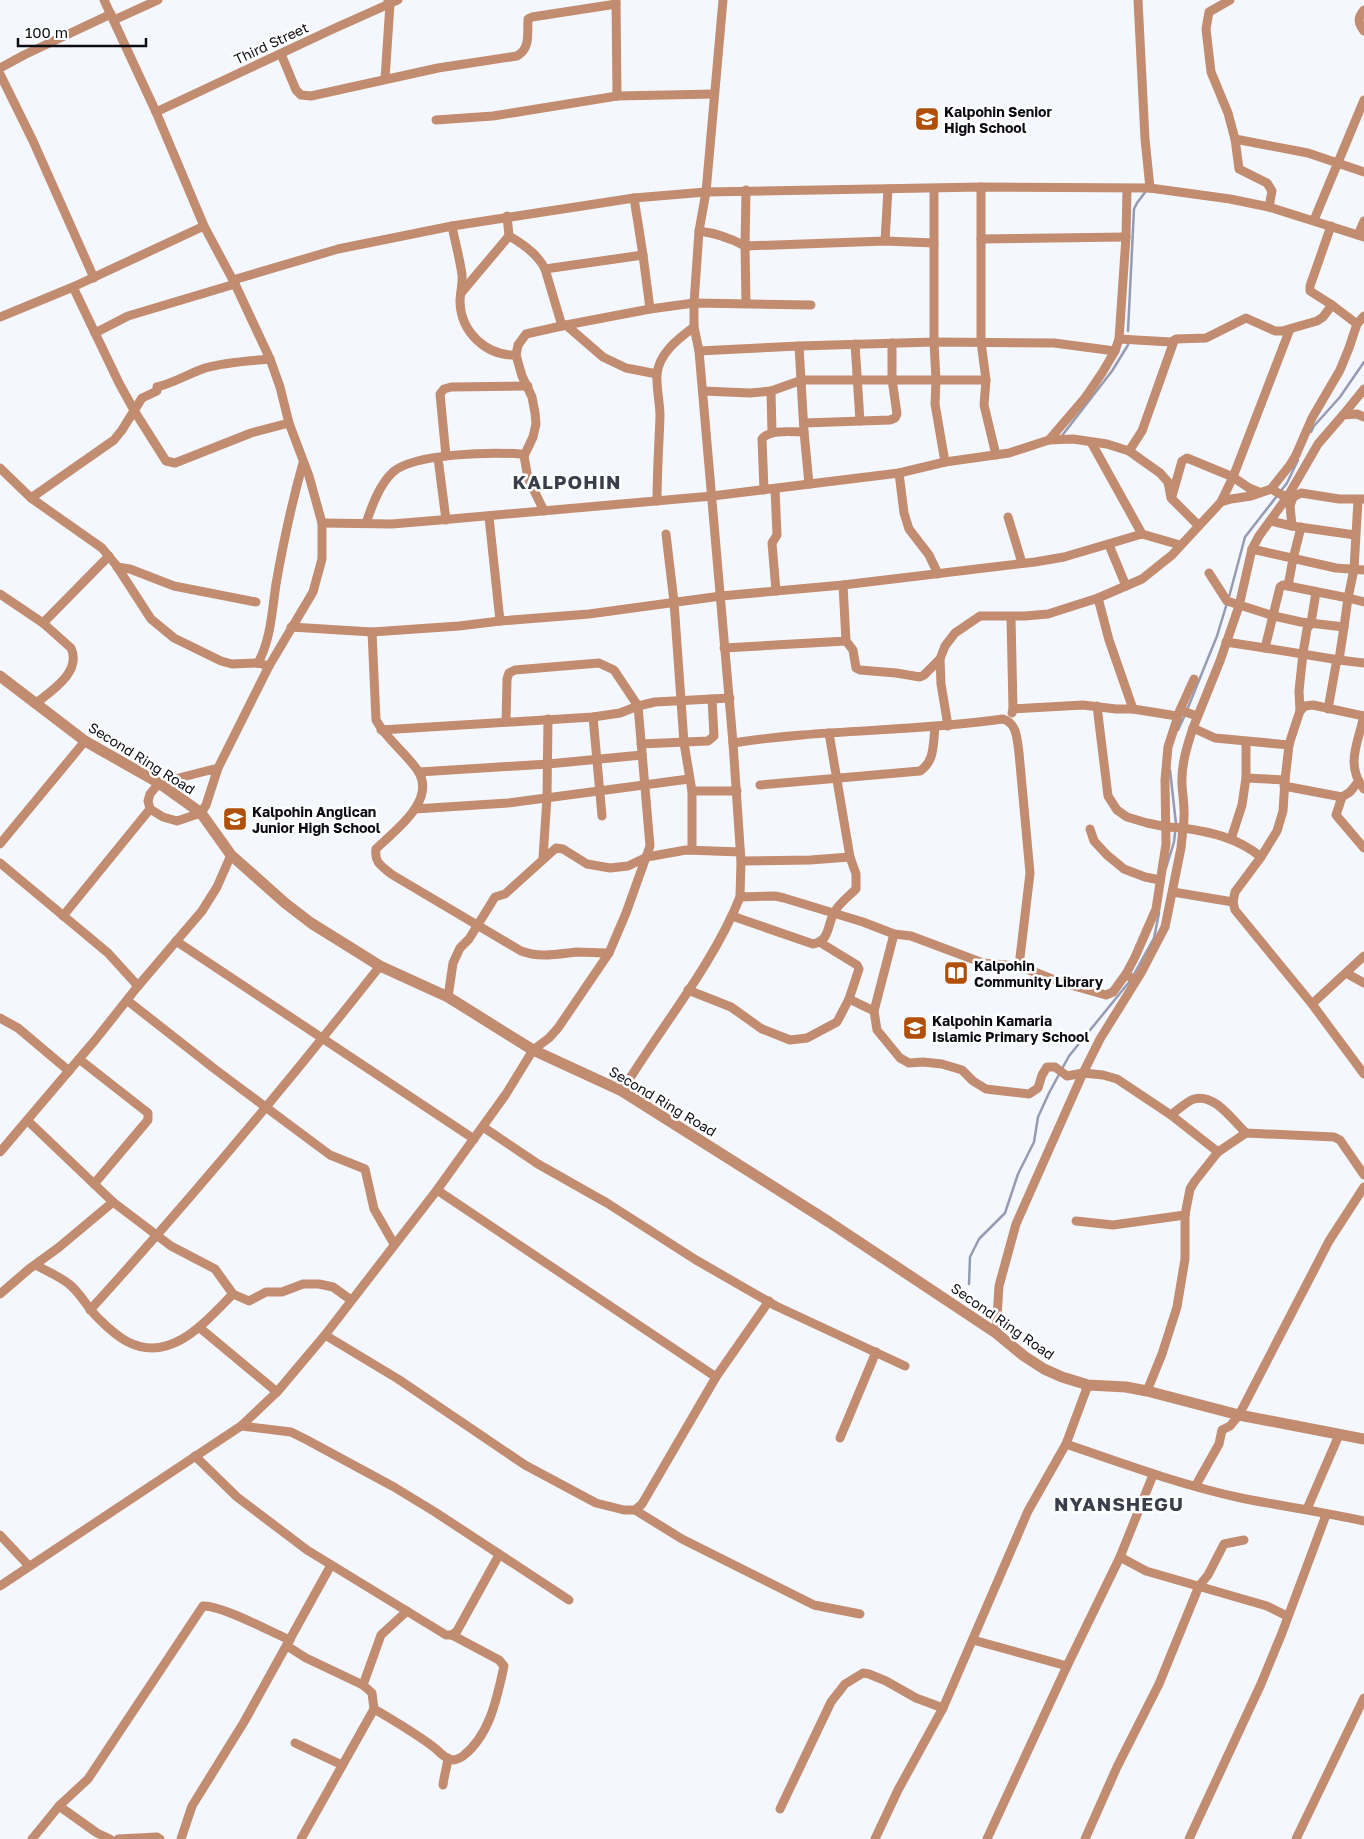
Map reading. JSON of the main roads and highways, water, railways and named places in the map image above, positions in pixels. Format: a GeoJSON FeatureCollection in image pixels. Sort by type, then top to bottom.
{"type":"FeatureCollection","features":[{"type":"Feature","properties":{"kind":"waterway"},"geometry":{"type":"LineString","coordinates":[[1128,331],[1134,209],[1146,191]]}},
{"type":"Feature","properties":{"kind":"waterway"},"geometry":{"type":"LineString","coordinates":[[1061,437],[1112,371],[1128,345]]}},
{"type":"Feature","properties":{"kind":"waterway"},"geometry":{"type":"LineString","coordinates":[[1311,432],[1314,426],[1340,397],[1364,362]]}},
{"type":"Feature","properties":{"kind":"waterway"},"geometry":{"type":"LineString","coordinates":[[1229,597],[1245,537],[1287,483],[1298,460]]}},
{"type":"Feature","properties":{"kind":"waterway"},"geometry":{"type":"LineString","coordinates":[[1187,710],[1217,636],[1227,603]]}},
{"type":"Feature","properties":{"kind":"waterway"},"geometry":{"type":"LineString","coordinates":[[1178,730],[1185,715]]}},
{"type":"Feature","properties":{"kind":"waterway"},"geometry":{"type":"LineString","coordinates":[[1166,868],[1174,842],[1176,824],[1170,770]]}},
{"type":"Feature","properties":{"kind":"waterway"},"geometry":{"type":"LineString","coordinates":[[1133,976],[1154,938],[1159,913]]}},
{"type":"Feature","properties":{"kind":"waterway"},"geometry":{"type":"LineString","coordinates":[[969,1284],[970,1257],[979,1239],[1005,1213],[1018,1174],[1034,1142],[1038,1117],[1049,1093],[1069,1056],[1130,981]]}},
{"type":"Feature","properties":{"kind":"place","name":"Kalpohin Senior High School"},"geometry":{"type":"Point","coordinates":[927,119]}},
{"type":"Feature","properties":{"kind":"place","name":"Kalpohin Anglican Junior High School"},"geometry":{"type":"Point","coordinates":[235,819]}},
{"type":"Feature","properties":{"kind":"place","name":"Kalpohin Community Library"},"geometry":{"type":"Point","coordinates":[956,973]}},
{"type":"Feature","properties":{"kind":"place","name":"Kalpohin Kamaria Islamic Primary School"},"geometry":{"type":"Point","coordinates":[915,1028]}},
{"type":"Feature","properties":{"kind":"district","name":"KALPOHIN"},"geometry":{"type":"Point","coordinates":[567,481]}},
{"type":"Feature","properties":{"kind":"district","name":"NYANSHEGU"},"geometry":{"type":"Point","coordinates":[1119,1503]}}]}
